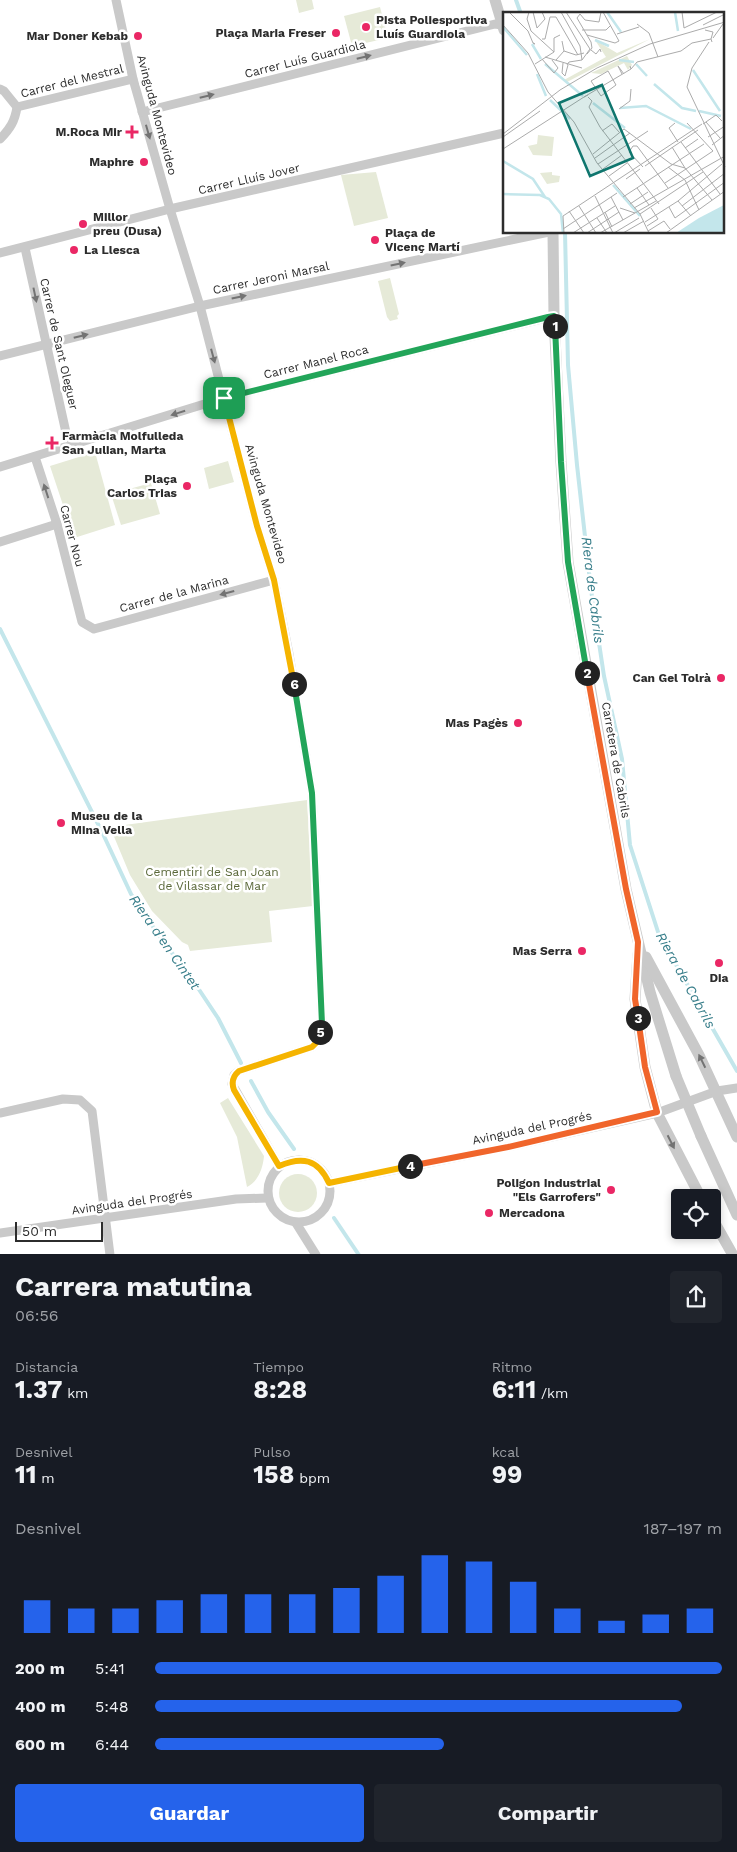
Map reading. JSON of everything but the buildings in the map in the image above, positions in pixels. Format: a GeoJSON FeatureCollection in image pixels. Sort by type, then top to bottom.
{"type":"FeatureCollection","features":[{"type":"Feature","properties":{"kind":"street","name":"Avinguda Montevideo"},"geometry":{"type":"LineString","coordinates":[[116,0],[133,79],[170,210],[200,306],[257,526],[274,580],[289,654],[312,793],[322,1024],[319,1040],[312,1047],[239,1071],[234,1075],[232,1084],[279,1166]]}},
{"type":"Feature","properties":{"kind":"street"},"geometry":{"type":"LineString","coordinates":[[495,0],[503,27]]}},
{"type":"Feature","properties":{"kind":"street","name":"Carrer Luís Guardiola"},"geometry":{"type":"LineString","coordinates":[[142,112],[495,24],[503,27]]}},
{"type":"Feature","properties":{"kind":"street","name":"Carrer del Mestral"},"geometry":{"type":"LineString","coordinates":[[17,107],[133,79]]}},
{"type":"Feature","properties":{"kind":"street"},"geometry":{"type":"LineString","coordinates":[[0,89],[4,91],[17,107],[15,119],[9,130],[0,139]]}},
{"type":"Feature","properties":{"kind":"street","name":"Carrer Lluís Jover"},"geometry":{"type":"LineString","coordinates":[[0,253],[170,210],[503,133]]}},
{"type":"Feature","properties":{"kind":"street","name":"Carrer Jeroni Marsal"},"geometry":{"type":"LineString","coordinates":[[0,356],[200,306],[540,234]]}},
{"type":"Feature","properties":{"kind":"street","name":"Carretera de Cabrils"},"geometry":{"type":"LineString","coordinates":[[553,234],[554,316],[568,562],[624,879],[650,992],[676,1076],[737,1214]]}},
{"type":"Feature","properties":{"kind":"street","name":"Carrer de Sant Oleguer"},"geometry":{"type":"LineString","coordinates":[[25,248],[69,446]]}},
{"type":"Feature","properties":{"kind":"street","name":"Carrer Manel Roca"},"geometry":{"type":"LineString","coordinates":[[0,467],[224,398],[554,316]]}},
{"type":"Feature","properties":{"kind":"street","name":"Carrer Nou"},"geometry":{"type":"LineString","coordinates":[[35,457],[57,524],[82,622]]}},
{"type":"Feature","properties":{"kind":"street"},"geometry":{"type":"LineString","coordinates":[[0,542],[57,524]]}},
{"type":"Feature","properties":{"kind":"street","name":"Carrer de la Marina"},"geometry":{"type":"LineString","coordinates":[[82,622],[94,629],[274,580]]}},
{"type":"Feature","properties":{"kind":"street"},"geometry":{"type":"LineString","coordinates":[[638,942],[717,1090],[737,1137]]}},
{"type":"Feature","properties":{"kind":"street"},"geometry":{"type":"LineString","coordinates":[[638,942],[635,999],[645,1067],[657,1112],[696,1189]]}},
{"type":"Feature","properties":{"kind":"street","name":"Avinguda del Progrés"},"geometry":{"type":"LineString","coordinates":[[329,1183],[508,1147],[657,1112],[717,1090],[736,1089]]}},
{"type":"Feature","properties":{"kind":"street"},"geometry":{"type":"LineString","coordinates":[[0,1113],[63,1099],[80,1100],[92,1111],[110,1254]]}},
{"type":"Feature","properties":{"kind":"street"},"geometry":{"type":"LineString","coordinates":[[293,1160],[307,1161],[321,1169],[329,1183],[330,1198],[322,1212],[311,1221],[296,1223],[284,1220],[275,1213],[267,1198],[270,1178],[279,1166],[293,1160]]}},
{"type":"Feature","properties":{"kind":"street","name":"Avinguda del Progrés"},"geometry":{"type":"LineString","coordinates":[[0,1233],[236,1199],[267,1198]]}},
{"type":"Feature","properties":{"kind":"street"},"geometry":{"type":"LineString","coordinates":[[296,1223],[316,1254]]}},
{"type":"Feature","properties":{"kind":"street"},"geometry":{"type":"LineString","coordinates":[[721,1233],[734,1254]]}},
{"type":"Feature","properties":{"kind":"green space"},"geometry":{"type":"Polygon","coordinates":[[[296,0],[312,0],[314,9],[299,13],[296,0]]]}},
{"type":"Feature","properties":{"kind":"green space","name":"Pista Poliesportiva Lluís Guardiola"},"geometry":{"type":"Polygon","coordinates":[[[380,7],[388,38],[352,46],[344,16],[380,7]]]}},
{"type":"Feature","properties":{"kind":"green space"},"geometry":{"type":"Polygon","coordinates":[[[376,172],[388,218],[354,226],[341,175],[376,172]]]}},
{"type":"Feature","properties":{"kind":"green space"},"geometry":{"type":"Polygon","coordinates":[[[390,278],[399,314],[397,316],[398,319],[390,321],[387,317],[378,281],[390,278]]]}},
{"type":"Feature","properties":{"kind":"green space"},"geometry":{"type":"Polygon","coordinates":[[[95,452],[115,525],[74,538],[50,466],[95,452]]]}},
{"type":"Feature","properties":{"kind":"green space"},"geometry":{"type":"Polygon","coordinates":[[[228,461],[234,482],[209,489],[204,468],[228,461]]]}},
{"type":"Feature","properties":{"kind":"green space"},"geometry":{"type":"Polygon","coordinates":[[[151,483],[160,514],[121,525],[111,494],[151,483]]]}},
{"type":"Feature","properties":{"kind":"green space","name":"Cementiri de San Joan de Vilassar de Mar"},"geometry":{"type":"Polygon","coordinates":[[[307,800],[313,906],[269,911],[272,942],[190,951],[188,945],[182,942],[152,911],[130,875],[110,827],[307,800]]]}},
{"type":"Feature","properties":{"kind":"green space"},"geometry":{"type":"Polygon","coordinates":[[[228,1098],[264,1156],[259,1174],[254,1182],[247,1187],[237,1137],[220,1103],[228,1098]]]}},
{"type":"Feature","properties":{"kind":"green space"},"geometry":{"type":"Polygon","coordinates":[[[298,1174],[312,1179],[317,1193],[312,1207],[298,1212],[284,1207],[279,1193],[284,1179],[298,1174]]]}},
{"type":"Feature","properties":{"kind":"waterway","name":"Riera de Cabrils"},"geometry":{"type":"LineString","coordinates":[[516,0],[520,12]]}},
{"type":"Feature","properties":{"kind":"waterway","name":"Riera de Cabrils"},"geometry":{"type":"LineString","coordinates":[[565,234],[568,365],[577,465],[591,590],[604,676],[622,759],[630,845],[659,935],[737,1071]]}},
{"type":"Feature","properties":{"kind":"waterway","name":"Riera d'en Cintet"},"geometry":{"type":"LineString","coordinates":[[0,629],[131,894],[218,1018],[241,1063]]}},
{"type":"Feature","properties":{"kind":"waterway","name":"Riera d'en Cintet"},"geometry":{"type":"LineString","coordinates":[[251,1081],[268,1112],[294,1149]]}},
{"type":"Feature","properties":{"kind":"waterway","name":"Riera d'en Cintet"},"geometry":{"type":"LineString","coordinates":[[334,1218],[358,1254]]}},
{"type":"Feature","properties":{"kind":"place","name":"Pista Poliesportiva Lluís Guardiola"},"geometry":{"type":"Point","coordinates":[366,27]}},
{"type":"Feature","properties":{"kind":"place","name":"Plaça Maria Freser"},"geometry":{"type":"Point","coordinates":[336,33]}},
{"type":"Feature","properties":{"kind":"place","name":"Mar Doner Kebab"},"geometry":{"type":"Point","coordinates":[138,36]}},
{"type":"Feature","properties":{"kind":"place","name":"M.Roca Mir"},"geometry":{"type":"Point","coordinates":[132,132]}},
{"type":"Feature","properties":{"kind":"place","name":"Maphre"},"geometry":{"type":"Point","coordinates":[144,162]}},
{"type":"Feature","properties":{"kind":"place","name":"Millor preu (Dusa)"},"geometry":{"type":"Point","coordinates":[83,224]}},
{"type":"Feature","properties":{"kind":"place","name":"Plaça de Vicenç Martí"},"geometry":{"type":"Point","coordinates":[375,240]}},
{"type":"Feature","properties":{"kind":"place","name":"La Llesca"},"geometry":{"type":"Point","coordinates":[74,250]}},
{"type":"Feature","properties":{"kind":"place","name":"Farmàcia Molfulleda San Julian, Marta"},"geometry":{"type":"Point","coordinates":[52,443]}},
{"type":"Feature","properties":{"kind":"place","name":"Plaça Carlos Trias"},"geometry":{"type":"Point","coordinates":[187,486]}},
{"type":"Feature","properties":{"kind":"place","name":"Can Gel Tolrà"},"geometry":{"type":"Point","coordinates":[721,678]}},
{"type":"Feature","properties":{"kind":"place","name":"Mas Pagès"},"geometry":{"type":"Point","coordinates":[518,723]}},
{"type":"Feature","properties":{"kind":"place","name":"Museu de la Mina Vella"},"geometry":{"type":"Point","coordinates":[61,823]}},
{"type":"Feature","properties":{"kind":"place","name":"Mas Serra"},"geometry":{"type":"Point","coordinates":[582,951]}},
{"type":"Feature","properties":{"kind":"place","name":"Dia"},"geometry":{"type":"Point","coordinates":[719,963]}},
{"type":"Feature","properties":{"kind":"place","name":"Poligon Industrial \"Els Garrofers\""},"geometry":{"type":"Point","coordinates":[611,1190]}},
{"type":"Feature","properties":{"kind":"place","name":"Mercadona"},"geometry":{"type":"Point","coordinates":[489,1213]}},
{"type":"Feature","properties":{"kind":"route"},"geometry":{"type":"LineString","coordinates":[[554,316],[568,562],[626,889],[638,942],[635,999],[645,1067],[657,1112],[508,1147],[329,1183],[324,1173],[317,1166],[307,1161],[293,1160],[279,1166],[232,1084],[234,1075],[239,1071],[312,1047],[319,1040],[322,1024],[312,793],[289,654],[274,580],[257,526],[224,398],[554,316]]}}]}
